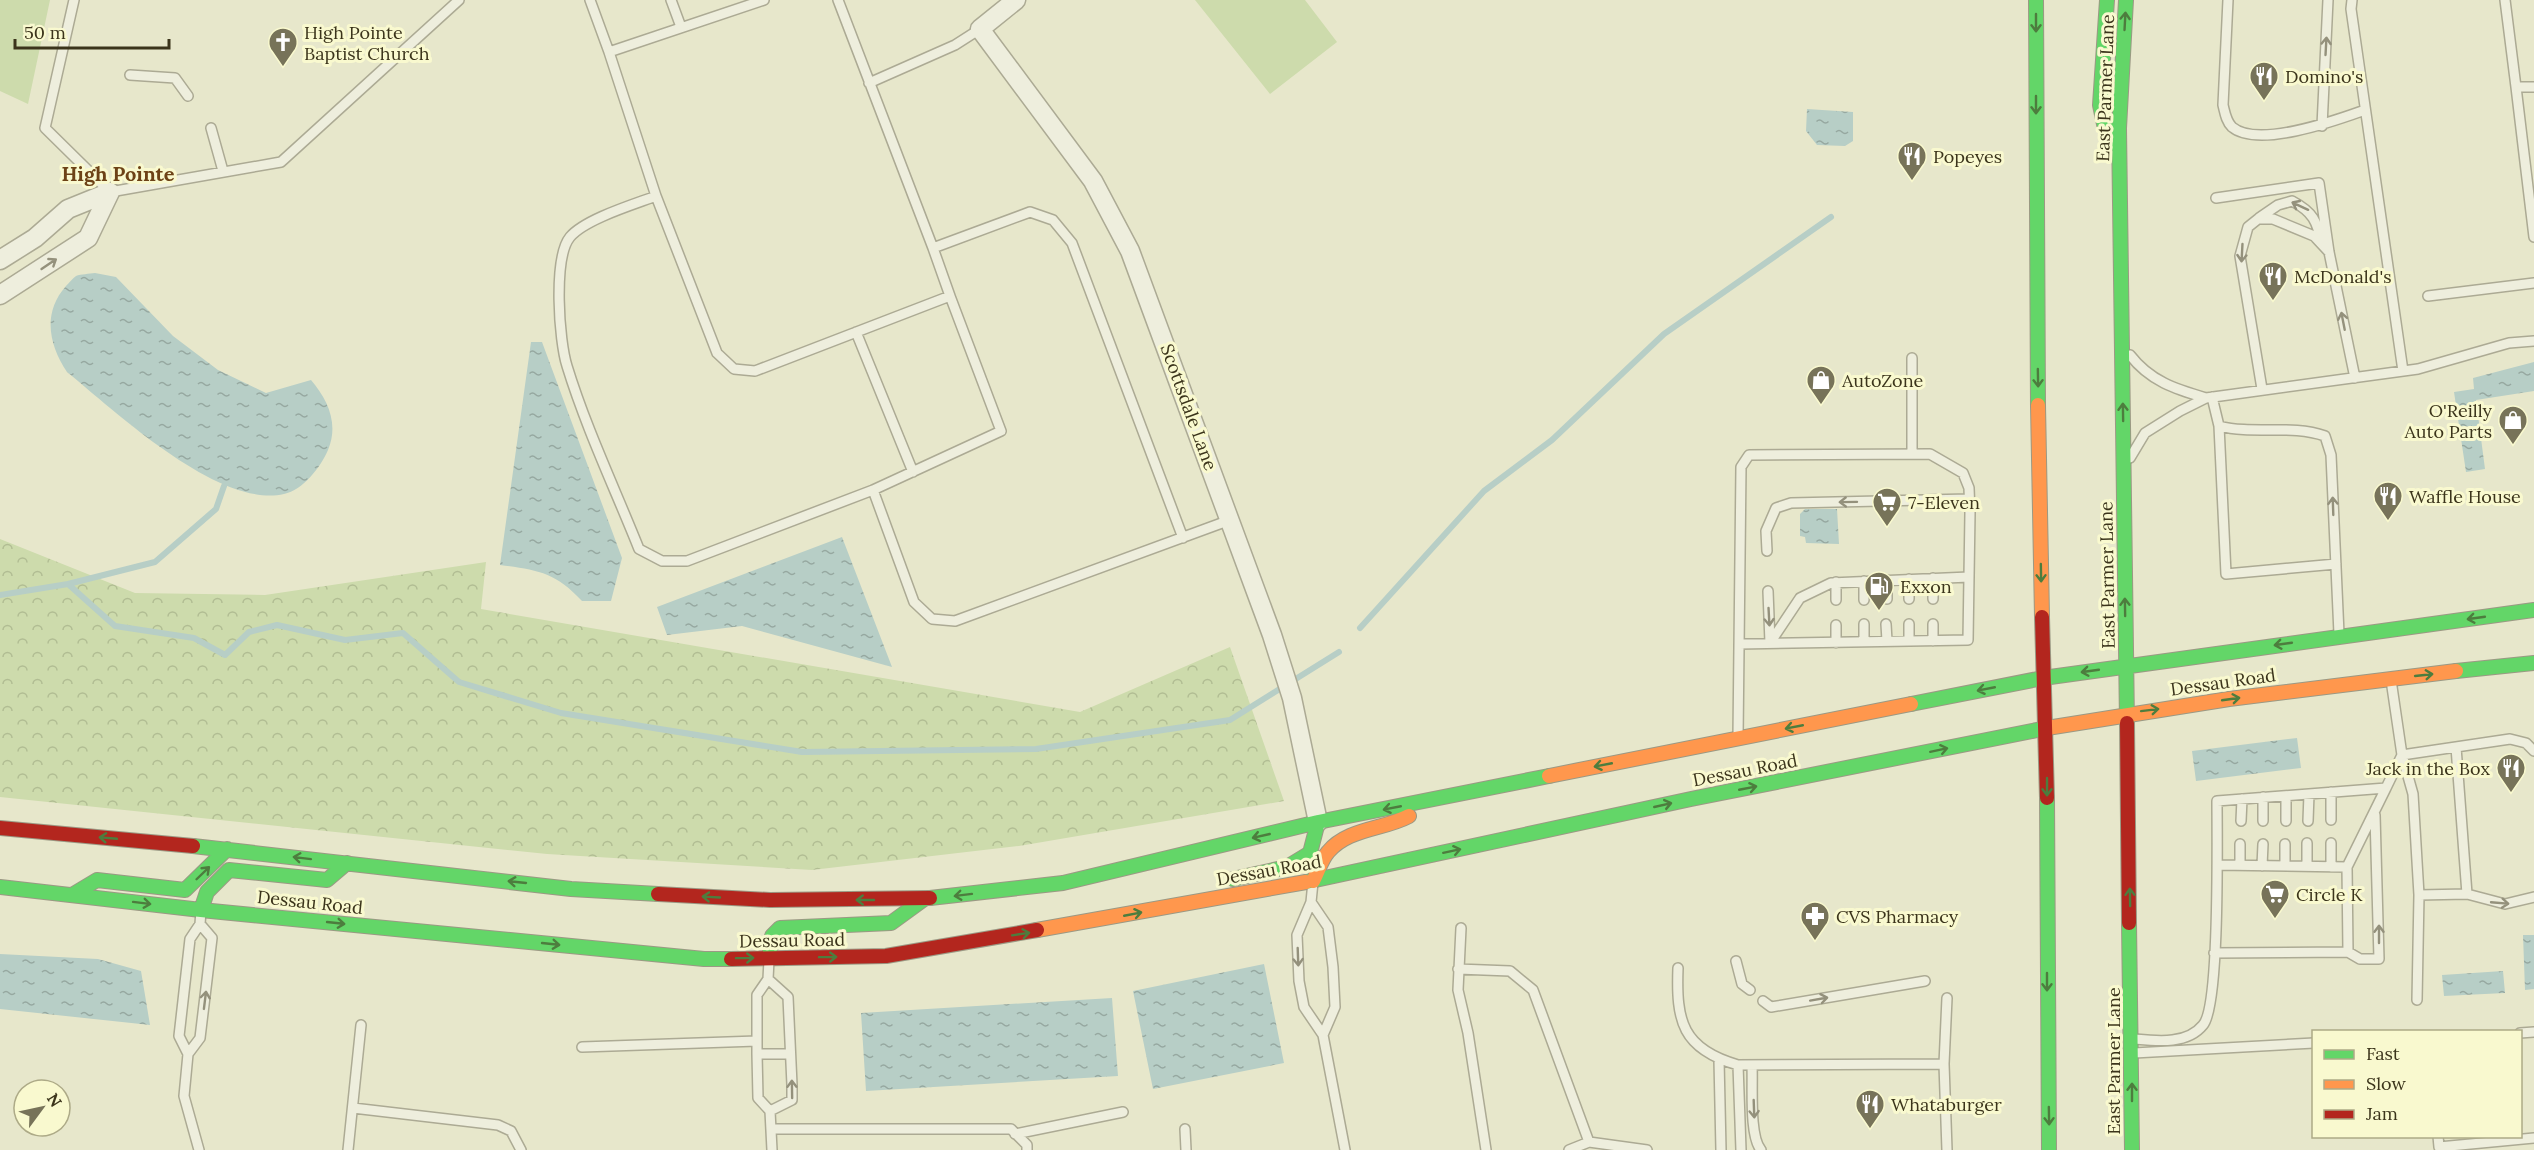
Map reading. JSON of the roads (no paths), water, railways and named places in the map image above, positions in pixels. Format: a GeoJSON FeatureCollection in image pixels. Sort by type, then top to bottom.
{"type":"FeatureCollection","features":[{"type":"Feature","properties":{"kind":"main road"},"geometry":{"type":"LineString","coordinates":[[2036,0],[2036,284],[2043,678],[2047,728],[2049,1150]]}},
{"type":"Feature","properties":{"kind":"main road"},"geometry":{"type":"LineString","coordinates":[[2107,0],[2100,105],[2104,124],[2120,150]]}},
{"type":"Feature","properties":{"kind":"main road","name":"East Parmer Lane"},"geometry":{"type":"LineString","coordinates":[[2126,0],[2120,150],[2132,1150]]}},
{"type":"Feature","properties":{"kind":"main road","name":"Dessau Road"},"geometry":{"type":"LineString","coordinates":[[0,828],[227,849],[571,889],[770,900],[924,899],[1063,883],[1318,822],[2043,678],[2534,610]]}},
{"type":"Feature","properties":{"kind":"main road","name":"Dessau Road"},"geometry":{"type":"LineString","coordinates":[[0,887],[72,895],[201,917],[704,959],[886,956],[1076,925],[1190,902],[1313,881],[1690,799],[2128,713],[2391,678],[2534,663]]}},
{"type":"Feature","properties":{"kind":"main road"},"geometry":{"type":"LineString","coordinates":[[1313,881],[1327,853],[1342,839],[1397,824],[1432,799]]}},
{"type":"Feature","properties":{"kind":"main road"},"geometry":{"type":"LineString","coordinates":[[1190,902],[1217,882],[1287,867],[1310,853],[1318,822]]}},
{"type":"Feature","properties":{"kind":"main road"},"geometry":{"type":"LineString","coordinates":[[72,895],[97,880],[184,890],[227,849]]}},
{"type":"Feature","properties":{"kind":"main road"},"geometry":{"type":"LineString","coordinates":[[201,917],[207,892],[230,870],[327,880],[346,863]]}},
{"type":"Feature","properties":{"kind":"main road"},"geometry":{"type":"LineString","coordinates":[[769,958],[772,936],[780,928],[891,923],[924,899]]}},
{"type":"Feature","properties":{"kind":"street"},"geometry":{"type":"LineString","coordinates":[[980,29],[1016,0]]}},
{"type":"Feature","properties":{"kind":"street","name":"Scottsdale Lane"},"geometry":{"type":"LineString","coordinates":[[980,29],[1093,181],[1130,250],[1272,635],[1292,698],[1318,822]]}},
{"type":"Feature","properties":{"kind":"street"},"geometry":{"type":"LineString","coordinates":[[0,260],[35,238],[68,209],[110,192]]}},
{"type":"Feature","properties":{"kind":"street"},"geometry":{"type":"LineString","coordinates":[[0,295],[88,238],[110,192]]}},
{"type":"Feature","properties":{"kind":"lane"},"geometry":{"type":"LineString","coordinates":[[74,0],[45,128],[110,192],[281,162],[459,0]]}},
{"type":"Feature","properties":{"kind":"lane"},"geometry":{"type":"LineString","coordinates":[[590,0],[656,196],[717,353],[734,369],[755,371],[950,296]]}},
{"type":"Feature","properties":{"kind":"lane"},"geometry":{"type":"LineString","coordinates":[[671,0],[681,27]]}},
{"type":"Feature","properties":{"kind":"lane"},"geometry":{"type":"LineString","coordinates":[[609,52],[764,0]]}},
{"type":"Feature","properties":{"kind":"lane"},"geometry":{"type":"LineString","coordinates":[[656,196],[596,220],[570,237],[561,258],[558,284],[566,364],[639,549],[662,561],[687,561],[873,490],[1001,431],[838,0]]}},
{"type":"Feature","properties":{"kind":"lane"},"geometry":{"type":"LineString","coordinates":[[2228,0],[2223,57],[2223,105],[2226,119],[2233,128],[2246,132],[2275,134],[2322,126],[2365,110]]}},
{"type":"Feature","properties":{"kind":"lane"},"geometry":{"type":"LineString","coordinates":[[2322,126],[2328,0]]}},
{"type":"Feature","properties":{"kind":"lane"},"geometry":{"type":"LineString","coordinates":[[2352,0],[2351,9],[2403,371]]}},
{"type":"Feature","properties":{"kind":"lane"},"geometry":{"type":"LineString","coordinates":[[2505,0],[2534,237]]}},
{"type":"Feature","properties":{"kind":"lane"},"geometry":{"type":"LineString","coordinates":[[869,83],[955,45],[980,29]]}},
{"type":"Feature","properties":{"kind":"lane"},"geometry":{"type":"LineString","coordinates":[[130,75],[175,78],[188,96]]}},
{"type":"Feature","properties":{"kind":"lane"},"geometry":{"type":"LineString","coordinates":[[2516,87],[2534,87]]}},
{"type":"Feature","properties":{"kind":"lane"},"geometry":{"type":"LineString","coordinates":[[211,128],[223,171]]}},
{"type":"Feature","properties":{"kind":"lane"},"geometry":{"type":"LineString","coordinates":[[2216,198],[2319,183],[2329,252],[2355,378]]}},
{"type":"Feature","properties":{"kind":"lane"},"geometry":{"type":"LineString","coordinates":[[2262,388],[2240,256],[2248,227],[2278,206],[2292,201],[2309,210],[2317,221],[2322,244]]}},
{"type":"Feature","properties":{"kind":"lane"},"geometry":{"type":"LineString","coordinates":[[933,248],[1030,212],[1053,220],[1072,243],[1183,538]]}},
{"type":"Feature","properties":{"kind":"lane"},"geometry":{"type":"LineString","coordinates":[[2258,219],[2273,219],[2314,236],[2329,252]]}},
{"type":"Feature","properties":{"kind":"lane"},"geometry":{"type":"LineString","coordinates":[[2428,296],[2534,283]]}},
{"type":"Feature","properties":{"kind":"lane"},"geometry":{"type":"LineString","coordinates":[[856,332],[913,472]]}},
{"type":"Feature","properties":{"kind":"lane"},"geometry":{"type":"LineString","coordinates":[[2124,468],[2145,433],[2209,398],[2262,388],[2403,371],[2509,344],[2534,341]]}},
{"type":"Feature","properties":{"kind":"lane"},"geometry":{"type":"LineString","coordinates":[[2122,345],[2142,371],[2170,388],[2209,398]]}},
{"type":"Feature","properties":{"kind":"lane"},"geometry":{"type":"LineString","coordinates":[[1912,358],[1912,454]]}},
{"type":"Feature","properties":{"kind":"lane"},"geometry":{"type":"LineString","coordinates":[[2209,398],[2218,426],[2226,574],[2336,564]]}},
{"type":"Feature","properties":{"kind":"lane"},"geometry":{"type":"LineString","coordinates":[[2218,426],[2240,431],[2307,430],[2325,436],[2331,454],[2339,637]]}},
{"type":"Feature","properties":{"kind":"lane"},"geometry":{"type":"LineString","coordinates":[[1738,739],[1739,644],[1741,467],[1749,455],[1930,454],[1963,473],[1969,499],[1968,640],[1739,644]]}},
{"type":"Feature","properties":{"kind":"lane"},"geometry":{"type":"LineString","coordinates":[[873,490],[914,602],[932,619],[955,621],[1230,520]]}},
{"type":"Feature","properties":{"kind":"lane"},"geometry":{"type":"LineString","coordinates":[[1767,551],[1766,531],[1776,507],[1791,503],[1969,499]]}},
{"type":"Feature","properties":{"kind":"lane"},"geometry":{"type":"LineString","coordinates":[[1770,644],[1800,598],[1836,582],[1969,577]]}},
{"type":"Feature","properties":{"kind":"lane"},"geometry":{"type":"LineString","coordinates":[[1933,578],[1933,599]]}},
{"type":"Feature","properties":{"kind":"lane"},"geometry":{"type":"LineString","coordinates":[[1909,579],[1909,599]]}},
{"type":"Feature","properties":{"kind":"lane"},"geometry":{"type":"LineString","coordinates":[[1887,580],[1887,599]]}},
{"type":"Feature","properties":{"kind":"lane"},"geometry":{"type":"LineString","coordinates":[[1864,581],[1864,600]]}},
{"type":"Feature","properties":{"kind":"lane"},"geometry":{"type":"LineString","coordinates":[[1836,582],[1836,600]]}},
{"type":"Feature","properties":{"kind":"lane"},"geometry":{"type":"LineString","coordinates":[[1768,591],[1770,644]]}},
{"type":"Feature","properties":{"kind":"lane"},"geometry":{"type":"LineString","coordinates":[[1864,624],[1864,642]]}},
{"type":"Feature","properties":{"kind":"lane"},"geometry":{"type":"LineString","coordinates":[[1886,624],[1887,641]]}},
{"type":"Feature","properties":{"kind":"lane"},"geometry":{"type":"LineString","coordinates":[[1909,624],[1909,641]]}},
{"type":"Feature","properties":{"kind":"lane"},"geometry":{"type":"LineString","coordinates":[[1933,624],[1933,641]]}},
{"type":"Feature","properties":{"kind":"lane"},"geometry":{"type":"LineString","coordinates":[[1836,625],[1836,643]]}},
{"type":"Feature","properties":{"kind":"lane"},"geometry":{"type":"LineString","coordinates":[[2391,678],[2402,755],[2413,794],[2420,895],[2417,1000]]}},
{"type":"Feature","properties":{"kind":"lane"},"geometry":{"type":"LineString","coordinates":[[2402,755],[2510,739],[2526,743],[2534,751]]}},
{"type":"Feature","properties":{"kind":"lane"},"geometry":{"type":"LineString","coordinates":[[2456,747],[2467,894]]}},
{"type":"Feature","properties":{"kind":"lane"},"geometry":{"type":"LineString","coordinates":[[2348,952],[2347,867],[2402,755]]}},
{"type":"Feature","properties":{"kind":"lane"},"geometry":{"type":"LineString","coordinates":[[2131,1046],[2186,1037],[2204,1025],[2211,1001],[2214,953],[2217,801],[2386,788]]}},
{"type":"Feature","properties":{"kind":"lane"},"geometry":{"type":"LineString","coordinates":[[2331,792],[2331,820]]}},
{"type":"Feature","properties":{"kind":"lane"},"geometry":{"type":"LineString","coordinates":[[2308,794],[2308,821]]}},
{"type":"Feature","properties":{"kind":"lane"},"geometry":{"type":"LineString","coordinates":[[2286,796],[2286,820]]}},
{"type":"Feature","properties":{"kind":"lane"},"geometry":{"type":"LineString","coordinates":[[2263,797],[2263,821]]}},
{"type":"Feature","properties":{"kind":"lane"},"geometry":{"type":"LineString","coordinates":[[2241,821],[2242,799]]}},
{"type":"Feature","properties":{"kind":"lane"},"geometry":{"type":"LineString","coordinates":[[2214,953],[2348,952],[2360,959],[2379,959],[2375,811]]}},
{"type":"Feature","properties":{"kind":"lane"},"geometry":{"type":"LineString","coordinates":[[2307,843],[2307,866]]}},
{"type":"Feature","properties":{"kind":"lane"},"geometry":{"type":"LineString","coordinates":[[2331,843],[2331,867]]}},
{"type":"Feature","properties":{"kind":"lane"},"geometry":{"type":"LineString","coordinates":[[2240,844],[2240,865]]}},
{"type":"Feature","properties":{"kind":"lane"},"geometry":{"type":"LineString","coordinates":[[2262,866],[2263,844]]}},
{"type":"Feature","properties":{"kind":"lane"},"geometry":{"type":"LineString","coordinates":[[2285,844],[2285,866]]}},
{"type":"Feature","properties":{"kind":"lane"},"geometry":{"type":"LineString","coordinates":[[2217,865],[2347,867]]}},
{"type":"Feature","properties":{"kind":"lane"},"geometry":{"type":"LineString","coordinates":[[1313,881],[1311,902],[1297,935],[1299,981],[1304,1007],[1323,1035],[1345,1150]]}},
{"type":"Feature","properties":{"kind":"lane"},"geometry":{"type":"LineString","coordinates":[[2420,895],[2467,894],[2505,904],[2534,897]]}},
{"type":"Feature","properties":{"kind":"lane"},"geometry":{"type":"LineString","coordinates":[[1311,902],[1328,927],[1333,967],[1335,1007],[1323,1035]]}},
{"type":"Feature","properties":{"kind":"lane"},"geometry":{"type":"LineString","coordinates":[[188,1054],[179,1036],[190,939],[201,917]]}},
{"type":"Feature","properties":{"kind":"lane"},"geometry":{"type":"LineString","coordinates":[[199,1150],[184,1096],[188,1054],[200,1038],[212,938],[201,917]]}},
{"type":"Feature","properties":{"kind":"lane"},"geometry":{"type":"LineString","coordinates":[[1461,928],[1458,990],[1469,1035],[1486,1150]]}},
{"type":"Feature","properties":{"kind":"lane"},"geometry":{"type":"LineString","coordinates":[[769,958],[768,979],[757,995],[757,1054],[758,1098],[770,1111],[772,1150]]}},
{"type":"Feature","properties":{"kind":"lane"},"geometry":{"type":"LineString","coordinates":[[1736,961],[1742,984],[1750,990]]}},
{"type":"Feature","properties":{"kind":"lane"},"geometry":{"type":"LineString","coordinates":[[1678,968],[1677,996],[1682,1026],[1696,1043],[1719,1060],[1752,1066],[1944,1064]]}},
{"type":"Feature","properties":{"kind":"lane"},"geometry":{"type":"LineString","coordinates":[[1458,969],[1510,971],[1533,990],[1589,1142]]}},
{"type":"Feature","properties":{"kind":"lane"},"geometry":{"type":"LineString","coordinates":[[768,979],[788,997],[792,1100],[770,1111]]}},
{"type":"Feature","properties":{"kind":"lane"},"geometry":{"type":"LineString","coordinates":[[1763,1001],[1771,1007],[1925,981]]}},
{"type":"Feature","properties":{"kind":"lane"},"geometry":{"type":"LineString","coordinates":[[1947,998],[1944,1064],[1947,1150]]}},
{"type":"Feature","properties":{"kind":"lane"},"geometry":{"type":"LineString","coordinates":[[348,1150],[361,1026]]}},
{"type":"Feature","properties":{"kind":"lane"},"geometry":{"type":"LineString","coordinates":[[582,1047],[757,1041]]}},
{"type":"Feature","properties":{"kind":"lane"},"geometry":{"type":"LineString","coordinates":[[2131,1046],[2312,1043]]}},
{"type":"Feature","properties":{"kind":"lane"},"geometry":{"type":"LineString","coordinates":[[757,1054],[790,1054]]}},
{"type":"Feature","properties":{"kind":"lane"},"geometry":{"type":"LineString","coordinates":[[1719,1060],[1721,1150]]}},
{"type":"Feature","properties":{"kind":"lane"},"geometry":{"type":"LineString","coordinates":[[1738,1065],[1741,1150]]}},
{"type":"Feature","properties":{"kind":"lane"},"geometry":{"type":"LineString","coordinates":[[1752,1066],[1754,1126],[1756,1140],[1761,1150]]}},
{"type":"Feature","properties":{"kind":"lane"},"geometry":{"type":"LineString","coordinates":[[353,1108],[498,1125],[511,1131],[521,1150]]}},
{"type":"Feature","properties":{"kind":"lane"},"geometry":{"type":"LineString","coordinates":[[1015,1134],[1123,1112]]}},
{"type":"Feature","properties":{"kind":"lane"},"geometry":{"type":"LineString","coordinates":[[771,1129],[1011,1129],[1027,1145],[1027,1150]]}},
{"type":"Feature","properties":{"kind":"lane"},"geometry":{"type":"LineString","coordinates":[[1185,1129],[1186,1150]]}},
{"type":"Feature","properties":{"kind":"lane"},"geometry":{"type":"LineString","coordinates":[[2438,1138],[2439,1147],[2534,1138]]}},
{"type":"Feature","properties":{"kind":"lane"},"geometry":{"type":"LineString","coordinates":[[1569,1150],[1589,1142],[1647,1150]]}},
{"type":"Feature","properties":{"kind":"water"},"geometry":{"type":"Polygon","coordinates":[[[1807,109],[1853,112],[1853,141],[1845,146],[1817,145],[1806,131],[1807,109]]]}},
{"type":"Feature","properties":{"kind":"water"},"geometry":{"type":"Polygon","coordinates":[[[95,273],[116,277],[173,336],[218,370],[266,393],[311,380],[327,404],[332,431],[328,450],[310,477],[298,488],[284,494],[258,495],[229,487],[169,453],[67,372],[52,340],[51,318],[54,307],[58,296],[75,277],[95,273]]]}},
{"type":"Feature","properties":{"kind":"water"},"geometry":{"type":"Polygon","coordinates":[[[531,342],[542,342],[622,558],[611,601],[582,601],[563,584],[545,574],[500,565],[531,342]]]}},
{"type":"Feature","properties":{"kind":"water"},"geometry":{"type":"Polygon","coordinates":[[[2534,362],[2534,391],[2476,400],[2485,469],[2466,472],[2454,392],[2474,389],[2473,378],[2534,362]]]}},
{"type":"Feature","properties":{"kind":"water"},"geometry":{"type":"Polygon","coordinates":[[[1805,509],[1837,509],[1839,544],[1806,543],[1805,537],[1800,536],[1800,514],[1805,509]]]}},
{"type":"Feature","properties":{"kind":"water"},"geometry":{"type":"Polygon","coordinates":[[[842,537],[892,667],[742,626],[667,635],[657,607],[842,537]]]}},
{"type":"Feature","properties":{"kind":"water"},"geometry":{"type":"Polygon","coordinates":[[[2297,738],[2301,768],[2196,781],[2192,751],[2297,738]]]}},
{"type":"Feature","properties":{"kind":"water"},"geometry":{"type":"Polygon","coordinates":[[[2523,935],[2534,935],[2534,989],[2525,990],[2523,935]]]}},
{"type":"Feature","properties":{"kind":"water"},"geometry":{"type":"Polygon","coordinates":[[[0,954],[98,959],[141,971],[150,1025],[0,1009],[0,954]]]}},
{"type":"Feature","properties":{"kind":"water"},"geometry":{"type":"Polygon","coordinates":[[[1264,964],[1284,1063],[1153,1089],[1133,991],[1264,964]]]}},
{"type":"Feature","properties":{"kind":"water"},"geometry":{"type":"Polygon","coordinates":[[[2503,971],[2505,993],[2444,996],[2442,975],[2503,971]]]}},
{"type":"Feature","properties":{"kind":"water"},"geometry":{"type":"Polygon","coordinates":[[[1112,998],[1118,1076],[866,1091],[861,1013],[1112,998]]]}},
{"type":"Feature","properties":{"kind":"waterway"},"geometry":{"type":"LineString","coordinates":[[1360,628],[1484,491],[1552,440],[1664,334],[1831,217]]}},
{"type":"Feature","properties":{"kind":"waterway"},"geometry":{"type":"LineString","coordinates":[[68,584],[155,562],[216,509],[224,486]]}},
{"type":"Feature","properties":{"kind":"waterway"},"geometry":{"type":"LineString","coordinates":[[0,595],[68,584],[115,626],[194,638],[225,655],[249,632],[277,625],[345,640],[403,633],[459,682],[561,713],[802,752],[1036,749],[1230,720],[1339,652]]}},
{"type":"Feature","properties":{"kind":"place","name":"High Pointe Baptist Church"},"geometry":{"type":"Point","coordinates":[283,68]}},
{"type":"Feature","properties":{"kind":"place","name":"Domino's"},"geometry":{"type":"Point","coordinates":[2264,102]}},
{"type":"Feature","properties":{"kind":"place","name":"Popeyes"},"geometry":{"type":"Point","coordinates":[1912,182]}},
{"type":"Feature","properties":{"kind":"place","name":"McDonald's"},"geometry":{"type":"Point","coordinates":[2273,302]}},
{"type":"Feature","properties":{"kind":"place","name":"AutoZone"},"geometry":{"type":"Point","coordinates":[1821,406]}},
{"type":"Feature","properties":{"kind":"place","name":"O'Reilly Auto Parts"},"geometry":{"type":"Point","coordinates":[2513,446]}},
{"type":"Feature","properties":{"kind":"place","name":"Waffle House"},"geometry":{"type":"Point","coordinates":[2388,522]}},
{"type":"Feature","properties":{"kind":"place","name":"7-Eleven"},"geometry":{"type":"Point","coordinates":[1887,528]}},
{"type":"Feature","properties":{"kind":"place","name":"Exxon"},"geometry":{"type":"Point","coordinates":[1879,612]}},
{"type":"Feature","properties":{"kind":"place","name":"Jack in the Box"},"geometry":{"type":"Point","coordinates":[2511,794]}},
{"type":"Feature","properties":{"kind":"place","name":"Circle K"},"geometry":{"type":"Point","coordinates":[2275,920]}},
{"type":"Feature","properties":{"kind":"place","name":"CVS Pharmacy"},"geometry":{"type":"Point","coordinates":[1815,942]}},
{"type":"Feature","properties":{"kind":"place","name":"Whataburger"},"geometry":{"type":"Point","coordinates":[1870,1130]}},
{"type":"Feature","properties":{"kind":"district","name":"High Pointe"},"geometry":{"type":"Point","coordinates":[118,173]}}]}
